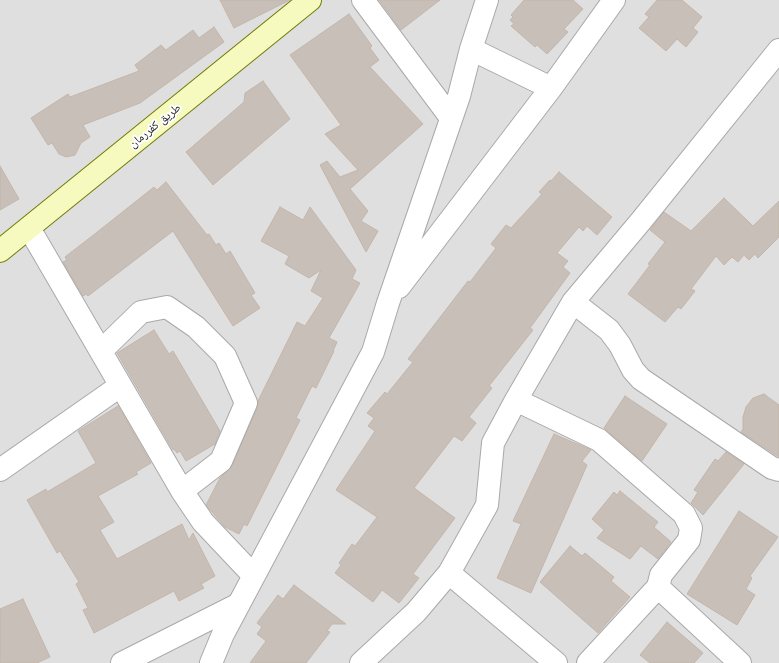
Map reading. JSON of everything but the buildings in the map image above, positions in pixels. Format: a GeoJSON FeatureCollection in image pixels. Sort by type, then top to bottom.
{"type":"FeatureCollection","features":[{"type":"Feature","properties":{"kind":"main road","name":"طريق كفررمان"},"geometry":{"type":"LineString","coordinates":[[0,251],[310,0]]}},
{"type":"Feature","properties":{"kind":"street"},"geometry":{"type":"LineString","coordinates":[[364,0],[451,118]]}},
{"type":"Feature","properties":{"kind":"street"},"geometry":{"type":"LineString","coordinates":[[211,663],[223,634],[373,352],[388,303],[459,96],[471,49],[487,0]]}},
{"type":"Feature","properties":{"kind":"street"},"geometry":{"type":"LineString","coordinates":[[388,303],[551,88],[614,0]]}},
{"type":"Feature","properties":{"kind":"street"},"geometry":{"type":"LineString","coordinates":[[471,49],[551,88]]}},
{"type":"Feature","properties":{"kind":"street"},"geometry":{"type":"LineString","coordinates":[[361,663],[416,612],[449,573],[486,505],[493,443],[516,400],[573,302],[641,221],[779,50]]}},
{"type":"Feature","properties":{"kind":"street"},"geometry":{"type":"LineString","coordinates":[[29,228],[182,491],[203,522],[254,576]]}},
{"type":"Feature","properties":{"kind":"street"},"geometry":{"type":"LineString","coordinates":[[573,302],[609,330],[620,345],[633,370],[641,379],[772,468],[779,470]]}},
{"type":"Feature","properties":{"kind":"street"},"geometry":{"type":"LineString","coordinates":[[101,352],[141,312],[167,307],[196,327],[225,356],[246,403],[221,461],[182,491]]}},
{"type":"Feature","properties":{"kind":"street"},"geometry":{"type":"LineString","coordinates":[[0,470],[120,386]]}},
{"type":"Feature","properties":{"kind":"street"},"geometry":{"type":"LineString","coordinates":[[516,400],[599,440],[684,514],[691,528],[689,540],[661,575],[658,587],[588,663]]}},
{"type":"Feature","properties":{"kind":"street"},"geometry":{"type":"LineString","coordinates":[[449,573],[556,663]]}},
{"type":"Feature","properties":{"kind":"street"},"geometry":{"type":"LineString","coordinates":[[658,587],[740,663]]}},
{"type":"Feature","properties":{"kind":"street"},"geometry":{"type":"LineString","coordinates":[[122,663],[239,604]]}},
{"type":"Feature","properties":{"kind":"shaded area"},"geometry":{"type":"Polygon","coordinates":[[[0,0],[779,0],[779,663],[0,663],[0,0]]]}}]}
